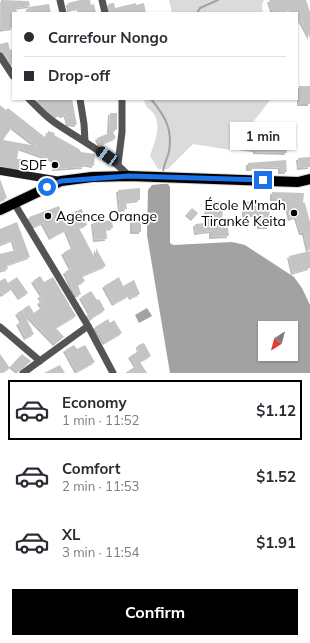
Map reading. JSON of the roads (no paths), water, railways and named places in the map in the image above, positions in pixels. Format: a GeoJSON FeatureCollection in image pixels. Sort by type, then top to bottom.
{"type":"FeatureCollection","features":[{"type":"Feature","properties":{"kind":"main road"},"geometry":{"type":"LineString","coordinates":[[0,210],[14,202],[61,181],[129,176],[298,182],[310,179]]}},
{"type":"Feature","properties":{"kind":"street"},"geometry":{"type":"LineString","coordinates":[[60,0],[63,12]]}},
{"type":"Feature","properties":{"kind":"street"},"geometry":{"type":"LineString","coordinates":[[102,0],[105,12]]}},
{"type":"Feature","properties":{"kind":"street"},"geometry":{"type":"LineString","coordinates":[[0,56],[12,74]]}},
{"type":"Feature","properties":{"kind":"street"},"geometry":{"type":"LineString","coordinates":[[30,100],[53,122],[85,141],[118,164],[129,176]]}},
{"type":"Feature","properties":{"kind":"street"},"geometry":{"type":"LineString","coordinates":[[80,100],[85,141]]}},
{"type":"Feature","properties":{"kind":"street"},"geometry":{"type":"LineString","coordinates":[[118,164],[122,132],[122,100]]}},
{"type":"Feature","properties":{"kind":"street"},"geometry":{"type":"LineString","coordinates":[[0,171],[61,181]]}},
{"type":"Feature","properties":{"kind":"street"},"geometry":{"type":"LineString","coordinates":[[14,202],[88,326],[113,373]]}},
{"type":"Feature","properties":{"kind":"street"},"geometry":{"type":"LineString","coordinates":[[23,373],[88,326]]}},
{"type":"Feature","properties":{"kind":"street"},"geometry":{"type":"LineString","coordinates":[[0,327],[40,361]]}},
{"type":"Feature","properties":{"kind":"waterway"},"geometry":{"type":"LineString","coordinates":[[198,12],[200,8],[218,0]]}},
{"type":"Feature","properties":{"kind":"waterway"},"geometry":{"type":"LineString","coordinates":[[152,100],[164,117],[170,136],[169,152],[164,165],[163,173]]}},
{"type":"Feature","properties":{"kind":"place","name":"SDF"},"geometry":{"type":"Point","coordinates":[55,165]}},
{"type":"Feature","properties":{"kind":"place","name":"École M'mah Tiranké Keita"},"geometry":{"type":"Point","coordinates":[294,213]}},
{"type":"Feature","properties":{"kind":"place","name":"Agence Orange"},"geometry":{"type":"Point","coordinates":[48,216]}}]}
